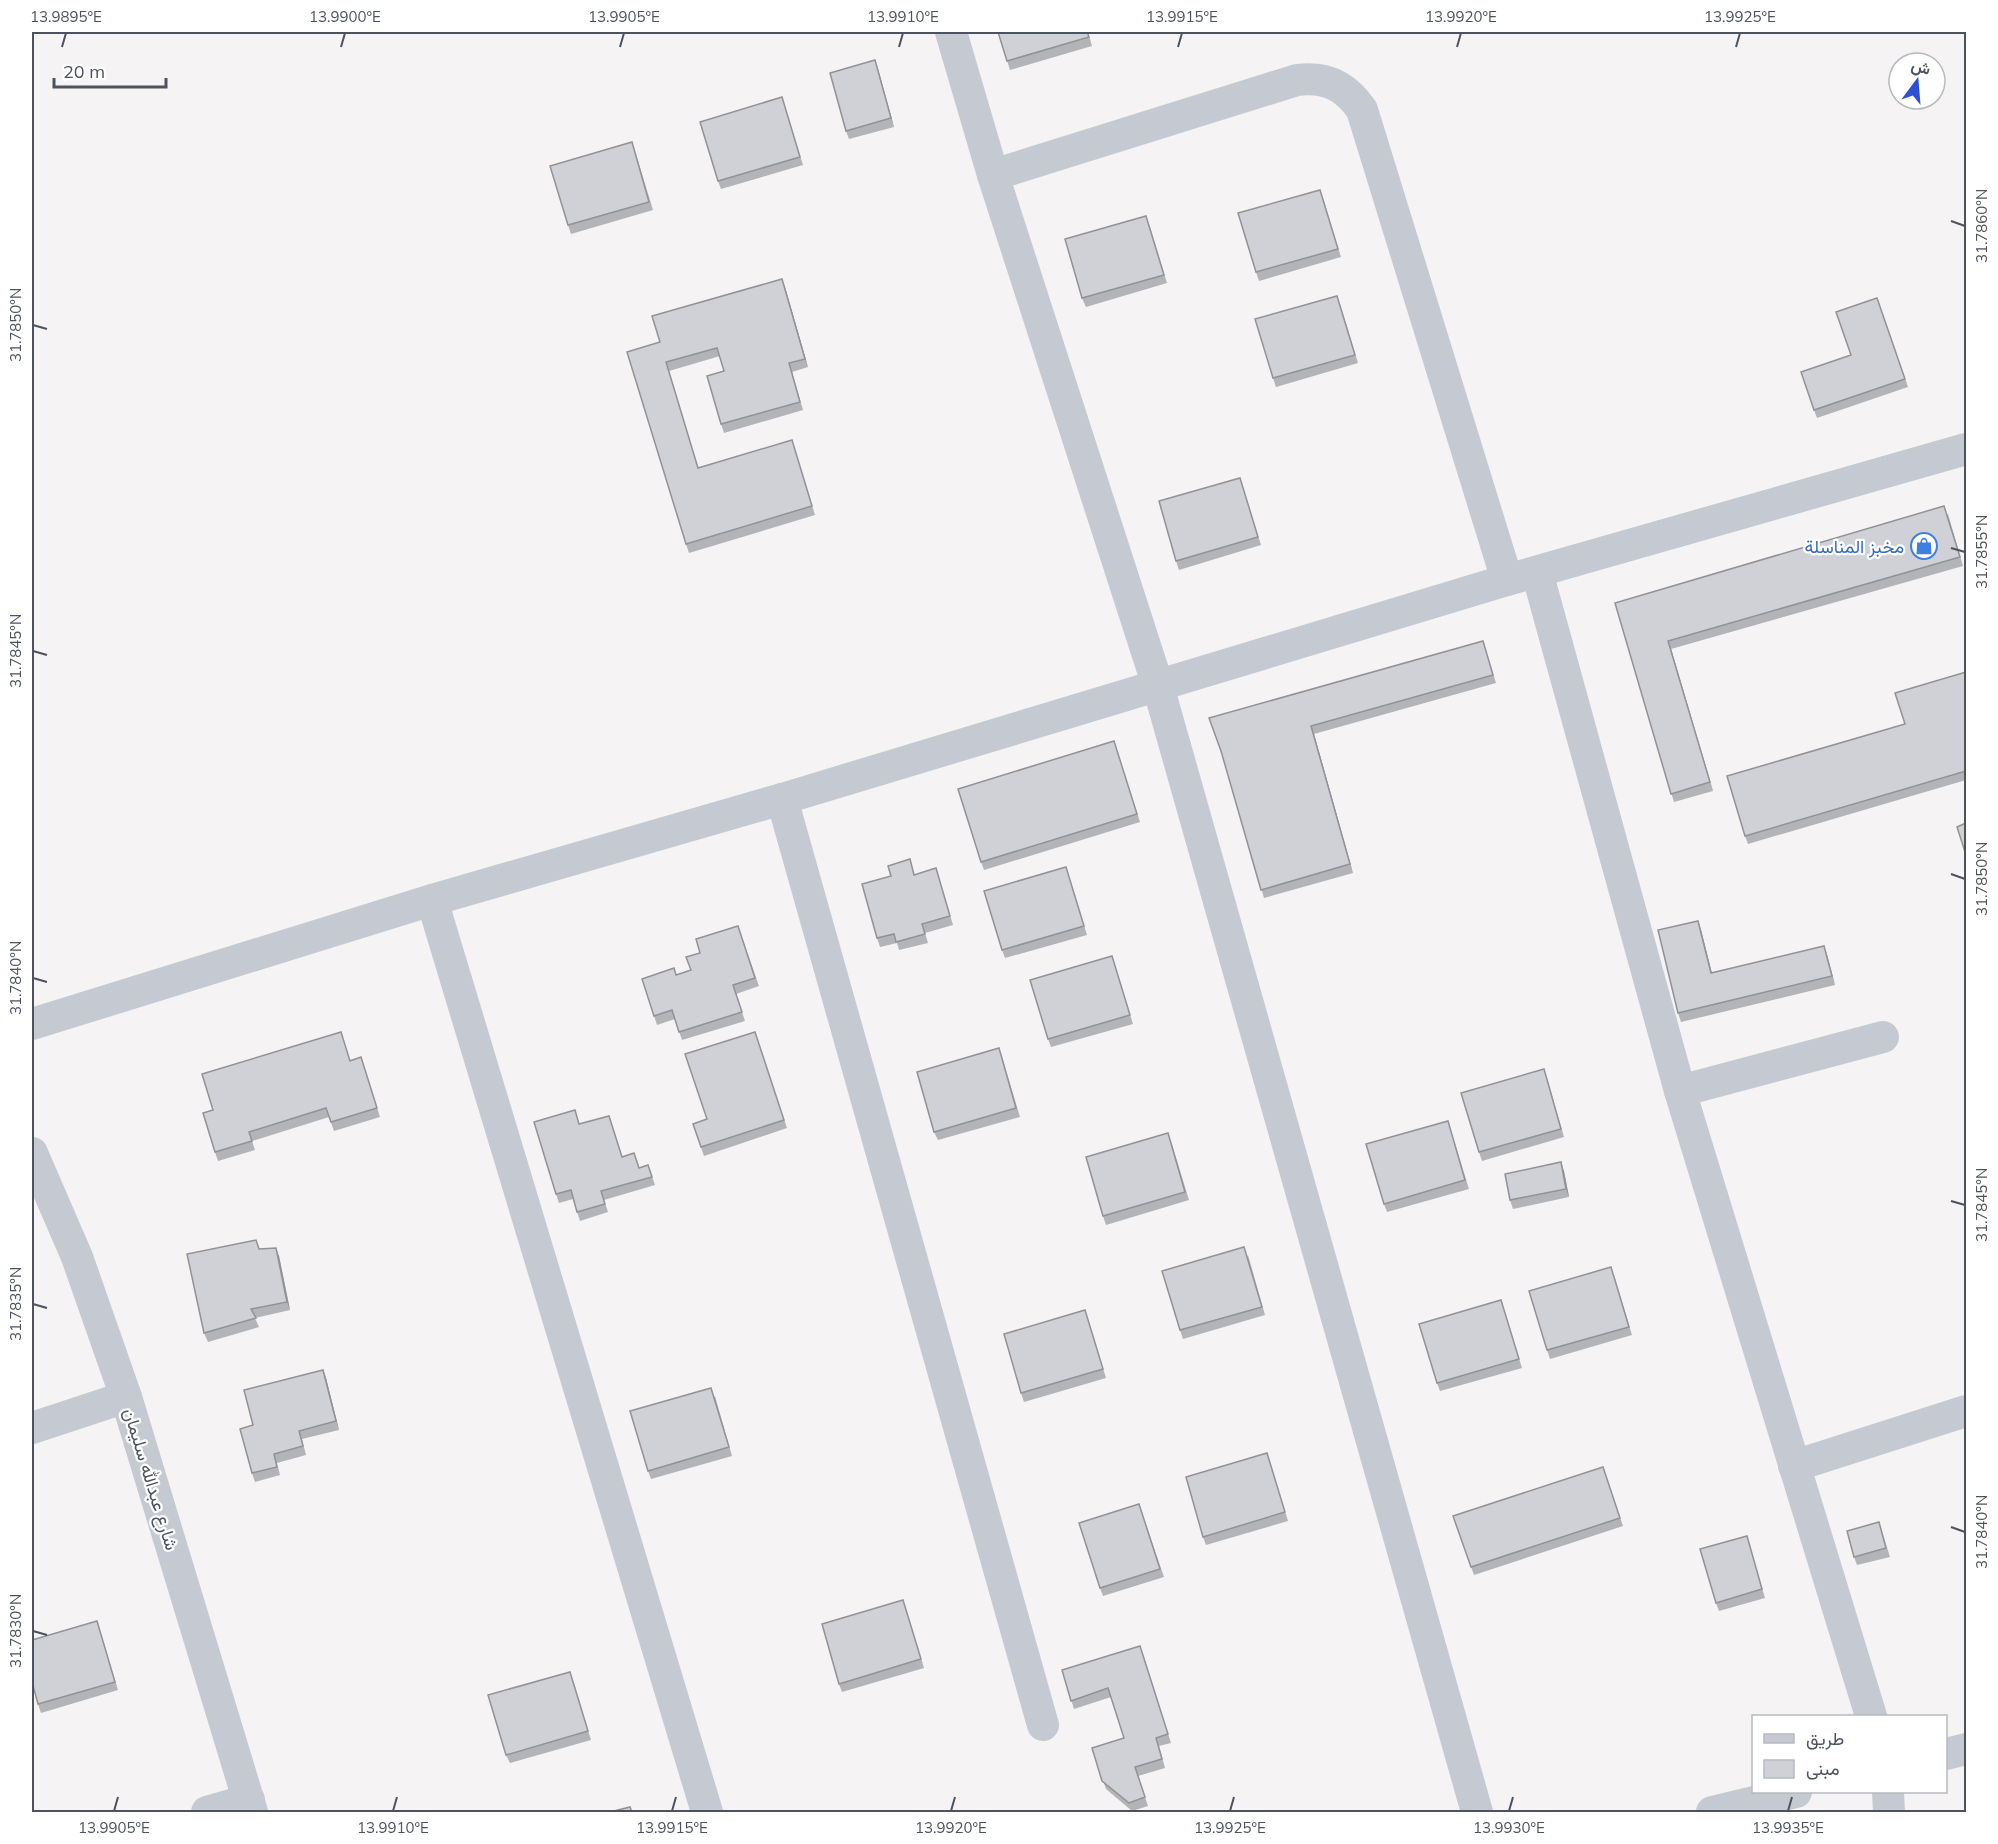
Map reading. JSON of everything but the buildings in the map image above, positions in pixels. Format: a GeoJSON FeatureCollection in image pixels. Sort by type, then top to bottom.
{"type":"FeatureCollection","features":[{"type":"Feature","properties":{"kind":"street"},"geometry":{"type":"LineString","coordinates":[[951,32],[993,175],[1158,686],[1476,1812]]}},
{"type":"Feature","properties":{"kind":"street"},"geometry":{"type":"LineString","coordinates":[[993,175],[1297,80],[1310,78],[1322,80],[1345,89],[1362,110],[1507,580]]}},
{"type":"Feature","properties":{"kind":"street"},"geometry":{"type":"LineString","coordinates":[[32,1024],[432,900],[782,799],[1507,580],[1966,449]]}},
{"type":"Feature","properties":{"kind":"street"},"geometry":{"type":"LineString","coordinates":[[1537,572],[1680,1091],[1871,1715]]}},
{"type":"Feature","properties":{"kind":"street"},"geometry":{"type":"LineString","coordinates":[[782,799],[1043,1725]]}},
{"type":"Feature","properties":{"kind":"street"},"geometry":{"type":"LineString","coordinates":[[432,900],[707,1812]]}},
{"type":"Feature","properties":{"kind":"street"},"geometry":{"type":"LineString","coordinates":[[1680,1091],[1883,1037]]}},
{"type":"Feature","properties":{"kind":"street","name":"شارع عبدالله سليمان"},"geometry":{"type":"LineString","coordinates":[[32,1153],[77,1257],[126,1397],[251,1806]]}},
{"type":"Feature","properties":{"kind":"street"},"geometry":{"type":"LineString","coordinates":[[32,1428],[126,1397]]}},
{"type":"Feature","properties":{"kind":"street"},"geometry":{"type":"LineString","coordinates":[[1794,1466],[1966,1412]]}},
{"type":"Feature","properties":{"kind":"street"},"geometry":{"type":"LineString","coordinates":[[1947,1754],[1966,1749]]}},
{"type":"Feature","properties":{"kind":"street"},"geometry":{"type":"LineString","coordinates":[[1712,1812],[1788,1793]]}},
{"type":"Feature","properties":{"kind":"street"},"geometry":{"type":"LineString","coordinates":[[1888,1793],[1889,1812]]}},
{"type":"Feature","properties":{"kind":"street"},"geometry":{"type":"LineString","coordinates":[[207,1812],[251,1806]]}},
{"type":"Feature","properties":{"kind":"place","name":"مخبز المناسلة"},"geometry":{"type":"Point","coordinates":[1924,546]}}]}
